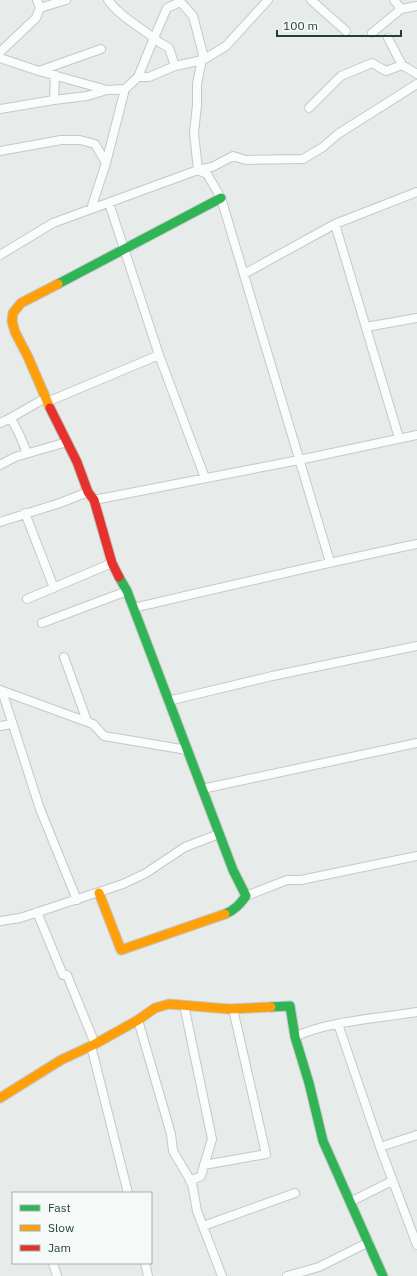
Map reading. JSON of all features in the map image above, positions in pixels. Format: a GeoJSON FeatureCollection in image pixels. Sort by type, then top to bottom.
{"type":"FeatureCollection","features":[{"type":"Feature","properties":{"kind":"street"},"geometry":{"type":"LineString","coordinates":[[0,52],[36,18],[40,8],[37,0]]}},
{"type":"Feature","properties":{"kind":"street"},"geometry":{"type":"LineString","coordinates":[[40,8],[66,0]]}},
{"type":"Feature","properties":{"kind":"street"},"geometry":{"type":"LineString","coordinates":[[108,0],[113,7],[158,42],[169,48],[175,66]]}},
{"type":"Feature","properties":{"kind":"street"},"geometry":{"type":"LineString","coordinates":[[138,77],[149,77],[175,66],[203,60],[226,46],[268,0]]}},
{"type":"Feature","properties":{"kind":"street"},"geometry":{"type":"LineString","coordinates":[[311,0],[346,31]]}},
{"type":"Feature","properties":{"kind":"street"},"geometry":{"type":"LineString","coordinates":[[394,0],[401,9]]}},
{"type":"Feature","properties":{"kind":"street"},"geometry":{"type":"LineString","coordinates":[[91,209],[106,163],[125,89],[138,77],[167,8],[180,1],[193,16],[204,54],[197,84],[197,105],[194,134],[198,170]]}},
{"type":"Feature","properties":{"kind":"street"},"geometry":{"type":"LineString","coordinates":[[372,33],[401,9],[417,6]]}},
{"type":"Feature","properties":{"kind":"street"},"geometry":{"type":"LineString","coordinates":[[388,38],[402,65],[417,74]]}},
{"type":"Feature","properties":{"kind":"street"},"geometry":{"type":"LineString","coordinates":[[39,71],[102,49]]}},
{"type":"Feature","properties":{"kind":"street"},"geometry":{"type":"LineString","coordinates":[[0,58],[55,76],[107,90]]}},
{"type":"Feature","properties":{"kind":"street"},"geometry":{"type":"LineString","coordinates":[[309,108],[341,76],[372,63],[386,71],[402,65]]}},
{"type":"Feature","properties":{"kind":"street"},"geometry":{"type":"LineString","coordinates":[[54,100],[55,76]]}},
{"type":"Feature","properties":{"kind":"street"},"geometry":{"type":"LineString","coordinates":[[0,255],[53,223],[198,170],[212,167],[233,156],[246,160],[303,159],[323,147],[338,134],[417,84]]}},
{"type":"Feature","properties":{"kind":"street"},"geometry":{"type":"LineString","coordinates":[[0,109],[87,96],[107,90],[125,89]]}},
{"type":"Feature","properties":{"kind":"street"},"geometry":{"type":"LineString","coordinates":[[0,151],[61,140],[80,140],[95,144],[106,163]]}},
{"type":"Feature","properties":{"kind":"street"},"geometry":{"type":"LineString","coordinates":[[198,170],[207,174],[221,198],[330,562]]}},
{"type":"Feature","properties":{"kind":"street"},"geometry":{"type":"LineString","coordinates":[[244,274],[335,224],[417,192]]}},
{"type":"Feature","properties":{"kind":"street"},"geometry":{"type":"LineString","coordinates":[[221,198],[21,303],[13,313],[12,321],[15,332],[28,357],[46,400],[77,462],[88,492],[94,500],[112,563],[127,592],[233,870],[246,896]]}},
{"type":"Feature","properties":{"kind":"street"},"geometry":{"type":"LineString","coordinates":[[109,203],[159,355],[204,478]]}},
{"type":"Feature","properties":{"kind":"street"},"geometry":{"type":"LineString","coordinates":[[335,224],[399,438]]}},
{"type":"Feature","properties":{"kind":"street"},"geometry":{"type":"LineString","coordinates":[[366,328],[417,318]]}},
{"type":"Feature","properties":{"kind":"street"},"geometry":{"type":"LineString","coordinates":[[0,422],[11,418],[24,409],[159,355]]}},
{"type":"Feature","properties":{"kind":"street"},"geometry":{"type":"LineString","coordinates":[[11,418],[27,453]]}},
{"type":"Feature","properties":{"kind":"street"},"geometry":{"type":"LineString","coordinates":[[94,500],[299,460],[417,435]]}},
{"type":"Feature","properties":{"kind":"street"},"geometry":{"type":"LineString","coordinates":[[0,465],[15,457],[67,442]]}},
{"type":"Feature","properties":{"kind":"street"},"geometry":{"type":"LineString","coordinates":[[0,522],[60,503],[88,492]]}},
{"type":"Feature","properties":{"kind":"street"},"geometry":{"type":"LineString","coordinates":[[25,513],[54,588]]}},
{"type":"Feature","properties":{"kind":"street"},"geometry":{"type":"LineString","coordinates":[[133,608],[233,584],[302,570],[330,562],[417,544]]}},
{"type":"Feature","properties":{"kind":"street"},"geometry":{"type":"LineString","coordinates":[[27,599],[112,563]]}},
{"type":"Feature","properties":{"kind":"street"},"geometry":{"type":"LineString","coordinates":[[42,623],[127,592]]}},
{"type":"Feature","properties":{"kind":"street"},"geometry":{"type":"LineString","coordinates":[[168,701],[272,676],[417,646]]}},
{"type":"Feature","properties":{"kind":"street"},"geometry":{"type":"LineString","coordinates":[[64,657],[87,721]]}},
{"type":"Feature","properties":{"kind":"street"},"geometry":{"type":"LineString","coordinates":[[1,691],[87,721],[93,724],[104,736],[187,750]]}},
{"type":"Feature","properties":{"kind":"street"},"geometry":{"type":"LineString","coordinates":[[1,691],[40,810],[76,900]]}},
{"type":"Feature","properties":{"kind":"street"},"geometry":{"type":"LineString","coordinates":[[0,726],[12,724]]}},
{"type":"Feature","properties":{"kind":"street"},"geometry":{"type":"LineString","coordinates":[[202,789],[417,743]]}},
{"type":"Feature","properties":{"kind":"street"},"geometry":{"type":"LineString","coordinates":[[0,921],[20,918],[123,884],[146,873],[185,847],[219,834]]}},
{"type":"Feature","properties":{"kind":"street"},"geometry":{"type":"LineString","coordinates":[[99,893],[121,950],[230,912],[238,906],[246,896],[287,880],[300,880],[417,856]]}},
{"type":"Feature","properties":{"kind":"street"},"geometry":{"type":"LineString","coordinates":[[37,912],[63,975],[67,975],[93,1045],[128,1192]]}},
{"type":"Feature","properties":{"kind":"street"},"geometry":{"type":"LineString","coordinates":[[0,1098],[61,1060],[93,1045],[138,1020],[155,1008],[169,1004],[233,1009],[290,1006],[295,1037],[309,1083],[323,1141],[383,1276]]}},
{"type":"Feature","properties":{"kind":"street"},"geometry":{"type":"LineString","coordinates":[[184,1005],[212,1138],[201,1176],[190,1181]]}},
{"type":"Feature","properties":{"kind":"street"},"geometry":{"type":"LineString","coordinates":[[204,1165],[266,1154],[233,1009]]}},
{"type":"Feature","properties":{"kind":"street"},"geometry":{"type":"LineString","coordinates":[[295,1037],[304,1033],[338,1024],[417,1012]]}},
{"type":"Feature","properties":{"kind":"street"},"geometry":{"type":"LineString","coordinates":[[138,1020],[171,1134],[173,1151],[190,1181],[197,1211],[222,1276]]}},
{"type":"Feature","properties":{"kind":"street"},"geometry":{"type":"LineString","coordinates":[[338,1024],[392,1181],[417,1245]]}},
{"type":"Feature","properties":{"kind":"street"},"geometry":{"type":"LineString","coordinates":[[380,1147],[417,1135]]}},
{"type":"Feature","properties":{"kind":"street"},"geometry":{"type":"LineString","coordinates":[[350,1202],[392,1181]]}},
{"type":"Feature","properties":{"kind":"street"},"geometry":{"type":"LineString","coordinates":[[203,1226],[295,1193]]}},
{"type":"Feature","properties":{"kind":"street"},"geometry":{"type":"LineString","coordinates":[[287,1276],[319,1267],[369,1242]]}},
{"type":"Feature","properties":{"kind":"street"},"geometry":{"type":"LineString","coordinates":[[53,1264],[57,1276]]}},
{"type":"Feature","properties":{"kind":"street"},"geometry":{"type":"LineString","coordinates":[[145,1264],[148,1276]]}},
{"type":"Feature","properties":{"kind":"traffic: fast"},"geometry":{"type":"LineString","coordinates":[[58,284],[221,198]]}},
{"type":"Feature","properties":{"kind":"traffic: fast"},"geometry":{"type":"LineString","coordinates":[[119,577],[127,591],[233,870],[246,896],[232,911],[225,914]]}},
{"type":"Feature","properties":{"kind":"traffic: fast"},"geometry":{"type":"LineString","coordinates":[[271,1007],[290,1006],[295,1037],[309,1083],[323,1141],[383,1276]]}},
{"type":"Feature","properties":{"kind":"traffic: slow"},"geometry":{"type":"LineString","coordinates":[[50,408],[28,357],[15,332],[12,321],[13,313],[21,303],[58,284]]}},
{"type":"Feature","properties":{"kind":"traffic: slow"},"geometry":{"type":"LineString","coordinates":[[99,893],[121,950],[225,914]]}},
{"type":"Feature","properties":{"kind":"traffic: slow"},"geometry":{"type":"LineString","coordinates":[[0,1098],[61,1060],[95,1044],[138,1020],[155,1008],[169,1004],[229,1009],[271,1007]]}},
{"type":"Feature","properties":{"kind":"traffic: jam"},"geometry":{"type":"LineString","coordinates":[[50,408],[77,462],[88,492],[94,500],[112,563],[119,577]]}}]}
